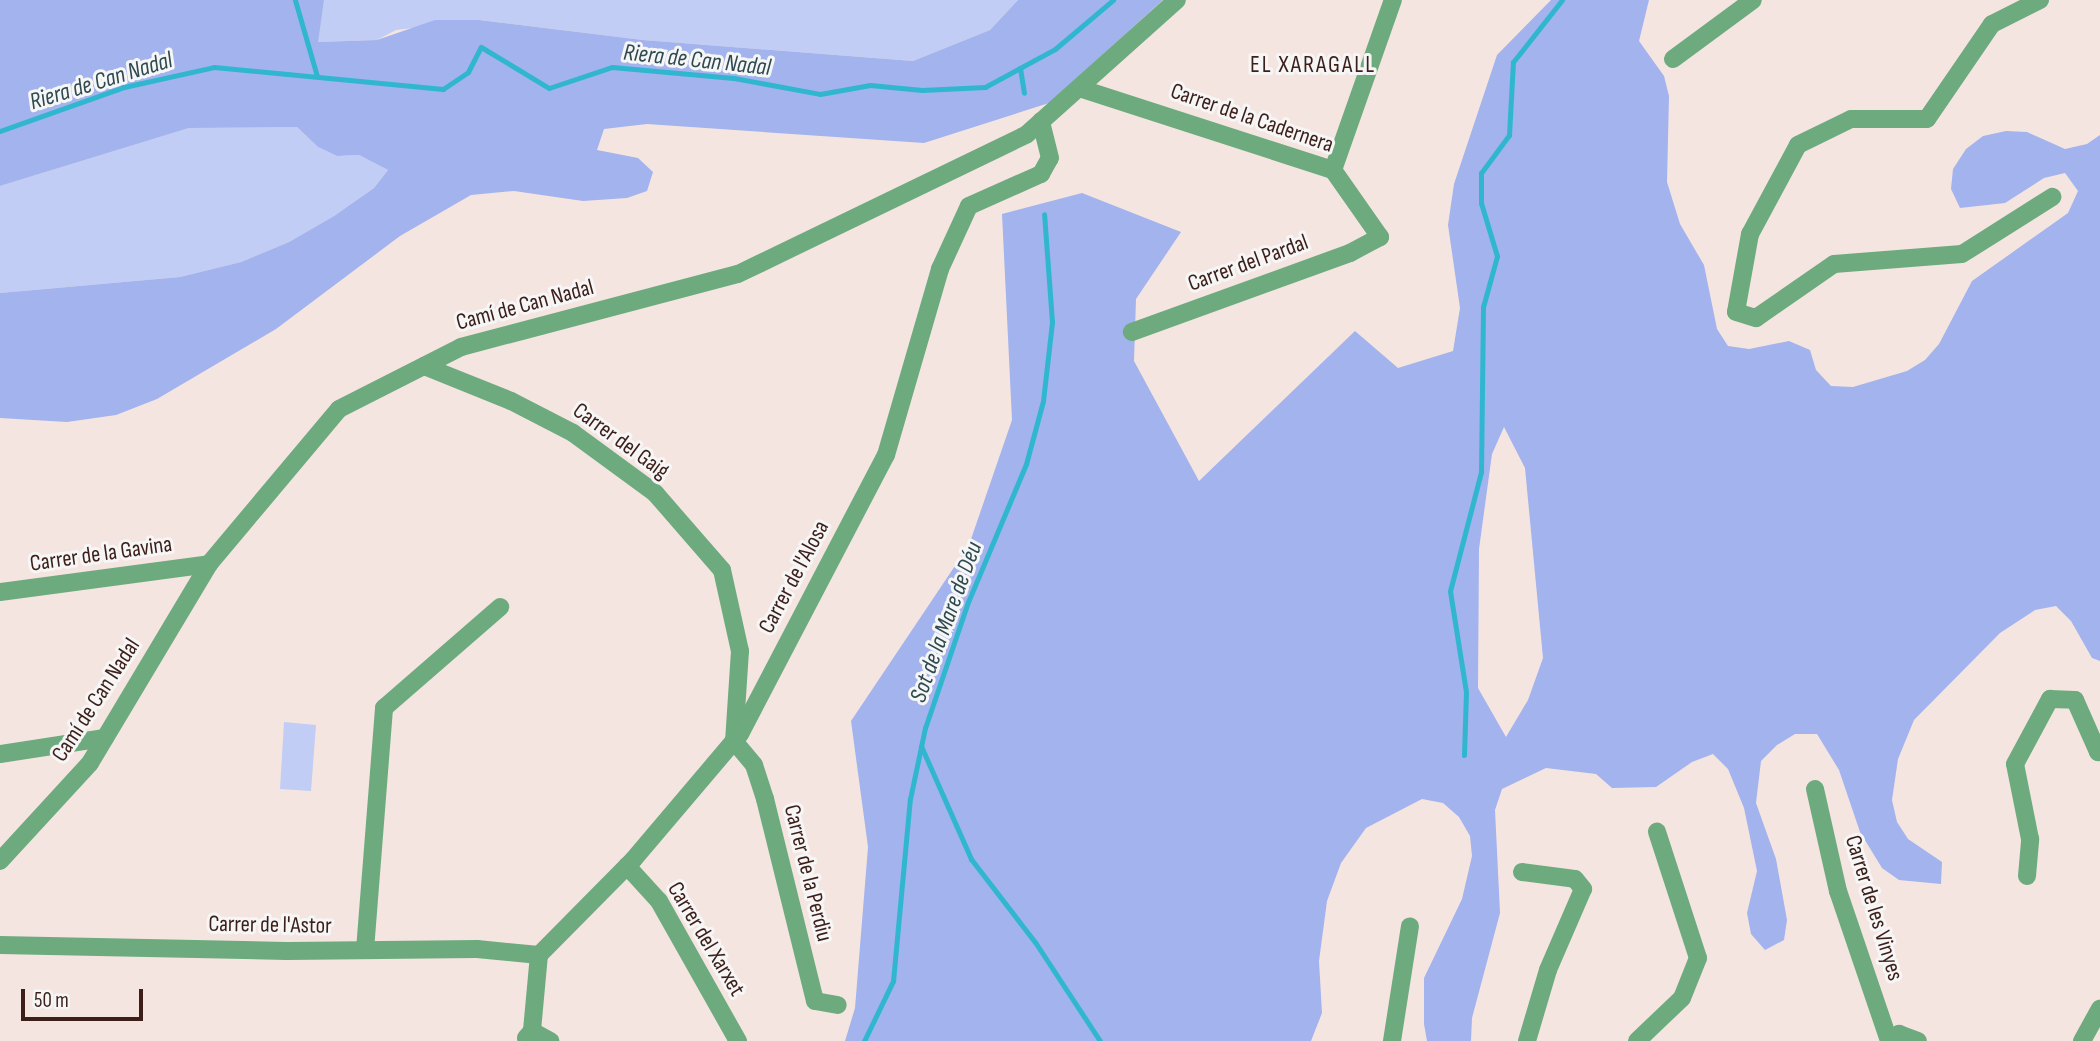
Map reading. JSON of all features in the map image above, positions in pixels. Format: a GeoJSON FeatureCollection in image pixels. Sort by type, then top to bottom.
{"type":"FeatureCollection","features":[{"type":"Feature","properties":{"kind":"street","name":"Camí de Can Nadal"},"geometry":{"type":"LineString","coordinates":[[0,861],[90,763],[209,564],[339,409],[461,347],[738,274],[1027,134],[1177,0]]}},
{"type":"Feature","properties":{"kind":"street"},"geometry":{"type":"LineString","coordinates":[[1333,170],[1393,0]]}},
{"type":"Feature","properties":{"kind":"street"},"geometry":{"type":"LineString","coordinates":[[1673,59],[1753,0]]}},
{"type":"Feature","properties":{"kind":"street"},"geometry":{"type":"LineString","coordinates":[[2039,0],[1992,24],[1927,119],[1851,118],[1798,145],[1750,234],[1736,312],[1756,318],[1834,264],[1962,254],[2052,197]]}},
{"type":"Feature","properties":{"kind":"street","name":"Carrer de la Cadernera"},"geometry":{"type":"LineString","coordinates":[[1079,88],[1333,170],[1380,237]]}},
{"type":"Feature","properties":{"kind":"street","name":"Carrer de l'Alosa"},"geometry":{"type":"LineString","coordinates":[[539,955],[627,866],[734,741],[886,455],[940,269],[969,206],[1041,174],[1050,158],[1041,121]]}},
{"type":"Feature","properties":{"kind":"street","name":"Carrer del Pardal"},"geometry":{"type":"LineString","coordinates":[[1132,332],[1350,253],[1380,237]]}},
{"type":"Feature","properties":{"kind":"street","name":"Carrer del Gaig"},"geometry":{"type":"LineString","coordinates":[[424,366],[511,401],[573,433],[655,492],[722,570],[740,651],[734,741]]}},
{"type":"Feature","properties":{"kind":"street","name":"Carrer de la Gavina"},"geometry":{"type":"LineString","coordinates":[[0,592],[209,564]]}},
{"type":"Feature","properties":{"kind":"street"},"geometry":{"type":"LineString","coordinates":[[365,950],[384,708],[500,607]]}},
{"type":"Feature","properties":{"kind":"street"},"geometry":{"type":"LineString","coordinates":[[2028,876],[2030,839],[2015,764],[2050,699],[2075,700],[2098,751],[2100,748]]}},
{"type":"Feature","properties":{"kind":"street"},"geometry":{"type":"LineString","coordinates":[[0,754],[105,738]]}},
{"type":"Feature","properties":{"kind":"street","name":"Carrer de la Perdiu"},"geometry":{"type":"LineString","coordinates":[[734,741],[754,765],[765,799],[815,1001],[838,1005]]}},
{"type":"Feature","properties":{"kind":"street","name":"Carrer de les Vinyes"},"geometry":{"type":"LineString","coordinates":[[1815,789],[1838,891],[1890,1041]]}},
{"type":"Feature","properties":{"kind":"street"},"geometry":{"type":"LineString","coordinates":[[1636,1040],[1682,998],[1698,958],[1657,832]]}},
{"type":"Feature","properties":{"kind":"street","name":"Carrer del Xarxet"},"geometry":{"type":"LineString","coordinates":[[627,866],[660,901],[738,1041]]}},
{"type":"Feature","properties":{"kind":"street"},"geometry":{"type":"LineString","coordinates":[[1522,872],[1575,879],[1583,888],[1548,970],[1527,1041]]}},
{"type":"Feature","properties":{"kind":"street"},"geometry":{"type":"LineString","coordinates":[[1392,1041],[1410,926]]}},
{"type":"Feature","properties":{"kind":"street","name":"Carrer de l'Astor"},"geometry":{"type":"LineString","coordinates":[[0,944],[365,950],[477,949],[539,955]]}},
{"type":"Feature","properties":{"kind":"street"},"geometry":{"type":"LineString","coordinates":[[539,955],[529,1038],[550,1041]]}},
{"type":"Feature","properties":{"kind":"street"},"geometry":{"type":"LineString","coordinates":[[2082,1041],[2100,1009]]}},
{"type":"Feature","properties":{"kind":"street"},"geometry":{"type":"LineString","coordinates":[[1890,1041],[1899,1034],[1918,1041]]}},
{"type":"Feature","properties":{"kind":"shaded area"},"geometry":{"type":"Polygon","coordinates":[[[0,0],[324,0],[318,42],[377,40],[435,20],[479,20],[643,40],[913,61],[990,30],[1018,0],[1163,0],[1049,103],[924,143],[647,124],[604,129],[597,150],[638,158],[653,172],[647,191],[627,198],[583,201],[514,191],[471,195],[400,236],[276,329],[157,399],[116,415],[67,422],[0,418],[0,293],[180,277],[241,262],[289,242],[334,216],[374,188],[388,170],[359,155],[337,156],[318,147],[297,127],[189,128],[0,186],[0,0]]]}},
{"type":"Feature","properties":{"kind":"shaded area"},"geometry":{"type":"Polygon","coordinates":[[[324,0],[1018,0],[990,30],[913,61],[643,40],[479,20],[396,30],[377,40],[317,42],[324,0]]]}},
{"type":"Feature","properties":{"kind":"shaded area"},"geometry":{"type":"Polygon","coordinates":[[[1551,0],[1649,0],[1639,41],[1664,76],[1669,96],[1667,182],[1680,224],[1704,265],[1717,329],[1728,346],[1749,349],[1789,341],[1810,350],[1816,370],[1831,386],[1853,387],[1907,371],[1925,360],[1939,344],[1972,281],[2068,213],[2078,191],[2065,173],[2044,178],[2005,203],[1960,208],[1951,189],[1953,169],[1966,149],[1983,136],[2006,131],[2027,132],[2065,149],[2087,144],[2100,135],[2100,661],[2092,658],[2071,621],[2056,606],[2035,610],[2000,633],[1914,720],[1898,759],[1892,800],[1897,822],[1908,839],[1942,862],[1941,884],[1899,880],[1882,868],[1860,832],[1839,770],[1817,734],[1795,734],[1777,745],[1761,761],[1756,803],[1776,859],[1787,920],[1784,940],[1765,950],[1751,934],[1747,913],[1757,871],[1744,808],[1728,769],[1713,754],[1692,762],[1656,787],[1612,788],[1596,774],[1546,768],[1502,789],[1495,810],[1500,913],[1472,1018],[1471,1041],[1427,1041],[1424,1024],[1424,978],[1462,899],[1472,856],[1470,836],[1459,817],[1443,803],[1422,799],[1366,828],[1341,863],[1327,901],[1319,961],[1322,1013],[1311,1041],[845,1041],[855,1008],[868,847],[851,721],[969,545],[1012,420],[1002,214],[1082,193],[1181,232],[1136,299],[1134,361],[1199,481],[1355,331],[1398,368],[1453,351],[1460,308],[1448,225],[1454,184],[1497,55],[1551,0]],[[1504,427],[1492,454],[1479,549],[1478,688],[1506,737],[1528,700],[1543,658],[1525,468],[1504,427]]]}},
{"type":"Feature","properties":{"kind":"shaded area"},"geometry":{"type":"Polygon","coordinates":[[[297,127],[318,147],[337,156],[359,155],[388,170],[374,188],[334,216],[289,242],[241,262],[180,277],[0,293],[0,186],[189,128],[297,127]]]}},
{"type":"Feature","properties":{"kind":"shaded area"},"geometry":{"type":"Polygon","coordinates":[[[284,722],[316,725],[311,791],[280,789],[284,722]]]}},
{"type":"Feature","properties":{"kind":"waterway"},"geometry":{"type":"LineString","coordinates":[[295,0],[317,76]]}},
{"type":"Feature","properties":{"kind":"waterway","name":"Riera de Can Nadal"},"geometry":{"type":"LineString","coordinates":[[0,131],[124,87],[214,67],[443,89],[468,72],[481,47],[549,88],[612,67],[734,78],[820,94],[870,85],[922,90],[985,87],[1055,49],[1113,0]]}},
{"type":"Feature","properties":{"kind":"waterway"},"geometry":{"type":"LineString","coordinates":[[1464,755],[1466,692],[1450,591],[1481,472],[1483,307],[1497,256],[1481,203],[1481,173],[1509,135],[1513,62],[1562,0]]}},
{"type":"Feature","properties":{"kind":"waterway","name":"Sot de la Mare de Déu"},"geometry":{"type":"LineString","coordinates":[[1020,68],[1024,93]]}},
{"type":"Feature","properties":{"kind":"waterway","name":"Sot de la Mare de Déu"},"geometry":{"type":"LineString","coordinates":[[864,1041],[893,981],[910,799],[925,728],[968,602],[1026,464],[1043,401],[1052,322],[1044,214]]}},
{"type":"Feature","properties":{"kind":"waterway"},"geometry":{"type":"LineString","coordinates":[[921,746],[971,859],[1035,942],[1100,1041]]}},
{"type":"Feature","properties":{"kind":"district","name":"EL XARAGALL"},"geometry":{"type":"Point","coordinates":[1313,65]}}]}
